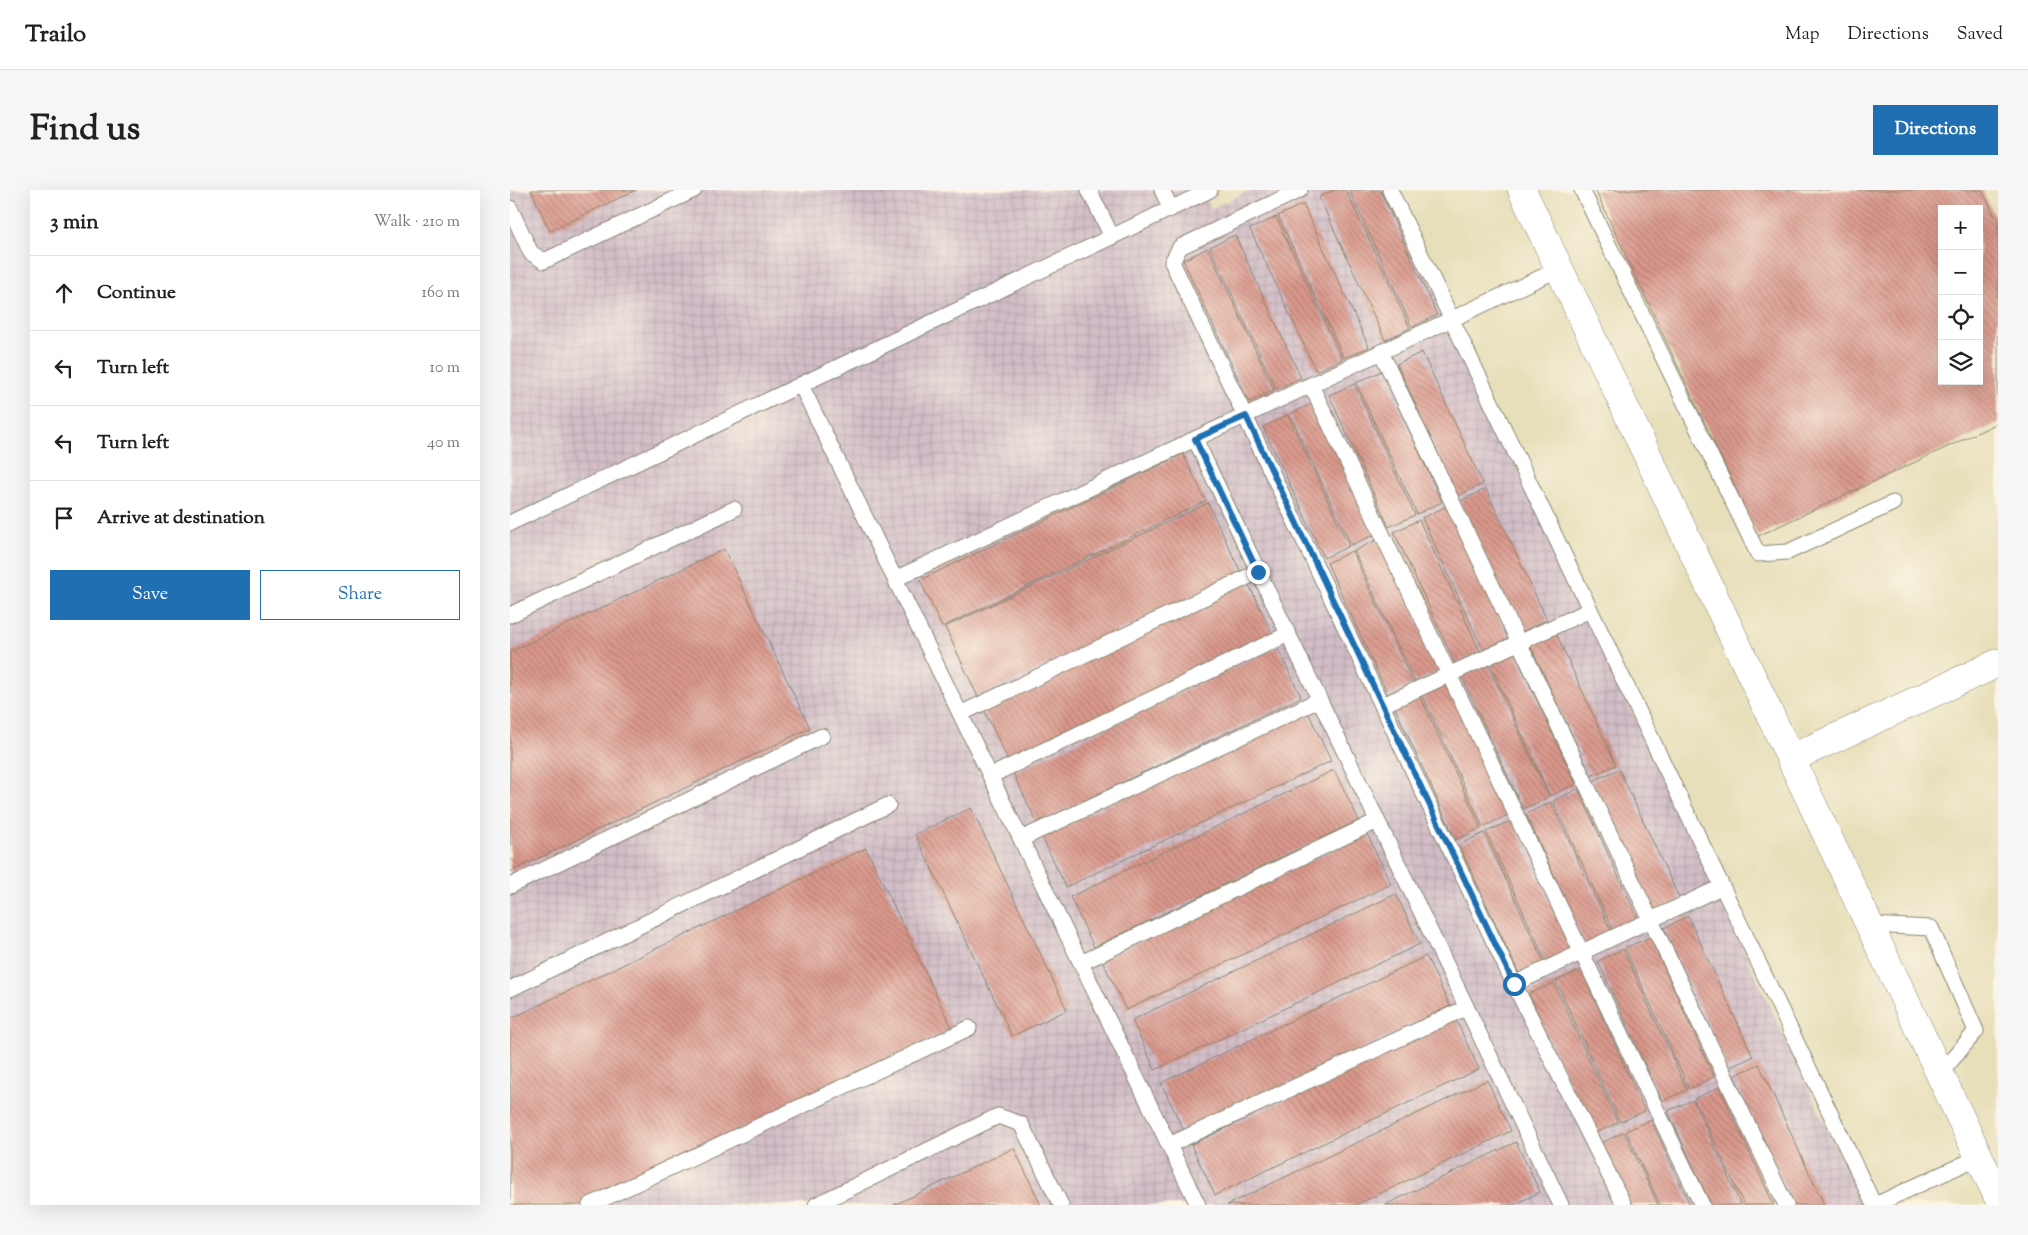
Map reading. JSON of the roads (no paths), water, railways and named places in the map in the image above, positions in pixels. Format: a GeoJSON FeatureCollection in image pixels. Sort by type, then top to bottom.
{"type":"FeatureCollection","features":[{"type":"Feature","properties":{"kind":"street"},"geometry":{"type":"LineString","coordinates":[[1522,190],[1998,1197]]}},
{"type":"Feature","properties":{"kind":"street"},"geometry":{"type":"LineString","coordinates":[[1792,758],[1998,663]]}},
{"type":"Feature","properties":{"kind":"lane"},"geometry":{"type":"LineString","coordinates":[[510,208],[531,253],[544,261],[694,190]]}},
{"type":"Feature","properties":{"kind":"lane"},"geometry":{"type":"LineString","coordinates":[[1089,190],[1112,237]]}},
{"type":"Feature","properties":{"kind":"lane"},"geometry":{"type":"LineString","coordinates":[[1162,190],[1171,209]]}},
{"type":"Feature","properties":{"kind":"lane"},"geometry":{"type":"LineString","coordinates":[[510,523],[1210,190]]}},
{"type":"Feature","properties":{"kind":"lane"},"geometry":{"type":"LineString","coordinates":[[1300,190],[1180,247],[1172,262],[1514,984],[1624,1205]]}},
{"type":"Feature","properties":{"kind":"lane"},"geometry":{"type":"LineString","coordinates":[[1390,190],[1874,1205],[1979,1157]]}},
{"type":"Feature","properties":{"kind":"lane"},"geometry":{"type":"LineString","coordinates":[[1582,190],[1758,554],[1788,552],[1893,503]]}},
{"type":"Feature","properties":{"kind":"lane"},"geometry":{"type":"LineString","coordinates":[[895,579],[1559,269]]}},
{"type":"Feature","properties":{"kind":"lane"},"geometry":{"type":"LineString","coordinates":[[1381,352],[1652,919],[1786,1205]]}},
{"type":"Feature","properties":{"kind":"lane"},"geometry":{"type":"LineString","coordinates":[[1311,385],[1580,953],[1702,1205]]}},
{"type":"Feature","properties":{"kind":"lane"},"geometry":{"type":"LineString","coordinates":[[801,386],[1198,1205]]}},
{"type":"Feature","properties":{"kind":"lane"},"geometry":{"type":"LineString","coordinates":[[1195,439],[1561,1205]]}},
{"type":"Feature","properties":{"kind":"lane"},"geometry":{"type":"LineString","coordinates":[[510,615],[734,509]]}},
{"type":"Feature","properties":{"kind":"lane"},"geometry":{"type":"LineString","coordinates":[[960,714],[1258,572]]}},
{"type":"Feature","properties":{"kind":"lane"},"geometry":{"type":"LineString","coordinates":[[1383,705],[1590,610]]}},
{"type":"Feature","properties":{"kind":"lane"},"geometry":{"type":"LineString","coordinates":[[990,776],[1288,634]]}},
{"type":"Feature","properties":{"kind":"lane"},"geometry":{"type":"LineString","coordinates":[[1021,839],[1319,700]]}},
{"type":"Feature","properties":{"kind":"lane"},"geometry":{"type":"LineString","coordinates":[[510,886],[822,736]]}},
{"type":"Feature","properties":{"kind":"lane"},"geometry":{"type":"LineString","coordinates":[[510,989],[888,805]]}},
{"type":"Feature","properties":{"kind":"lane"},"geometry":{"type":"LineString","coordinates":[[1081,963],[1377,821]]}},
{"type":"Feature","properties":{"kind":"lane"},"geometry":{"type":"LineString","coordinates":[[1514,984],[1721,886]]}},
{"type":"Feature","properties":{"kind":"lane"},"geometry":{"type":"LineString","coordinates":[[1870,925],[1931,928],[1976,1031],[1940,1074]]}},
{"type":"Feature","properties":{"kind":"lane"},"geometry":{"type":"LineString","coordinates":[[1169,1146],[1466,1008]]}},
{"type":"Feature","properties":{"kind":"lane"},"geometry":{"type":"LineString","coordinates":[[590,1205],[969,1028]]}},
{"type":"Feature","properties":{"kind":"lane"},"geometry":{"type":"LineString","coordinates":[[816,1205],[998,1116],[1021,1124],[1060,1205]]}}]}
